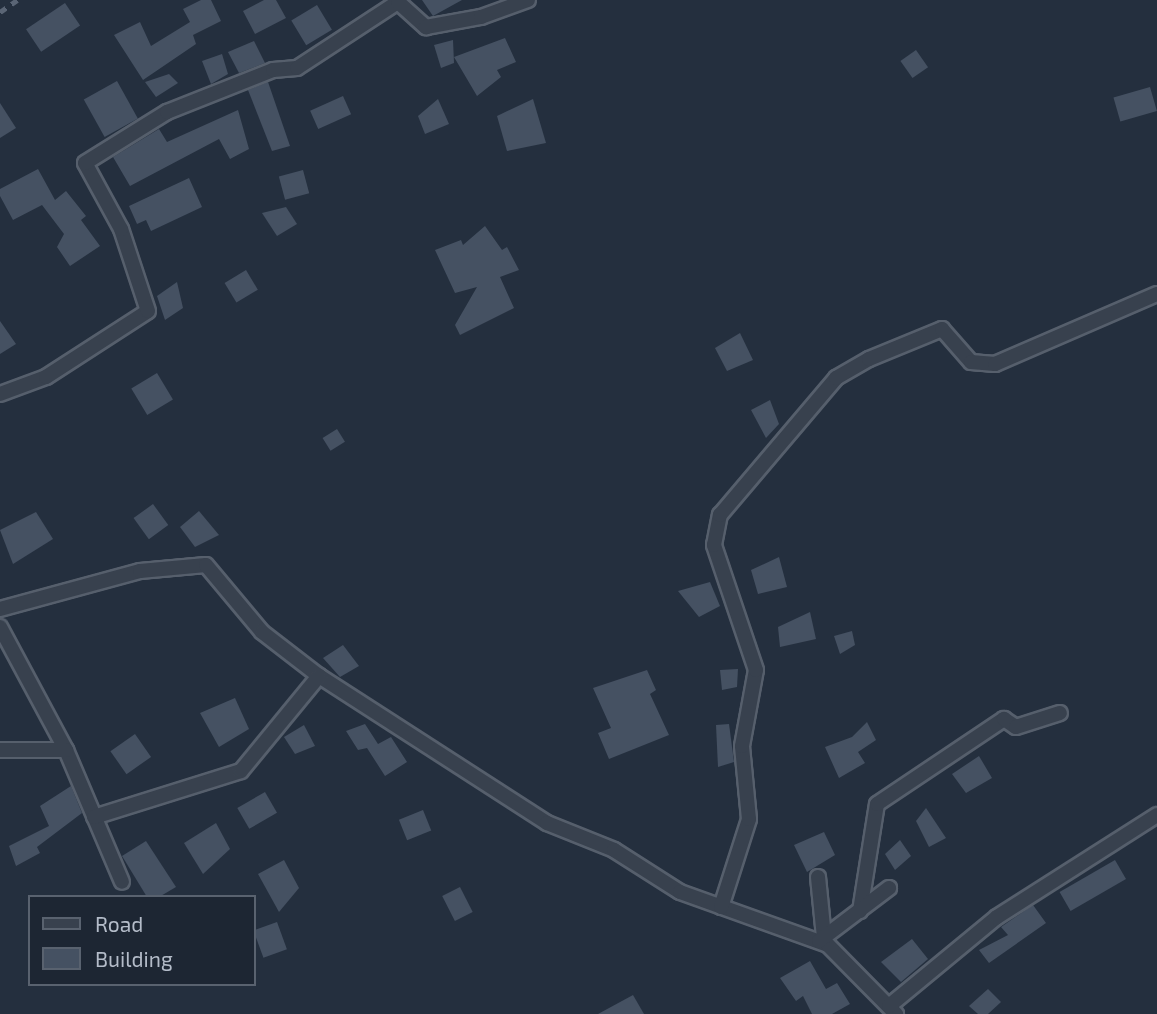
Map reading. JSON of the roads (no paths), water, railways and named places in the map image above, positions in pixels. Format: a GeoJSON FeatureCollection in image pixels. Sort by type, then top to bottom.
{"type":"FeatureCollection","features":[{"type":"Feature","properties":{"kind":"street"},"geometry":{"type":"LineString","coordinates":[[0,394],[46,377],[148,311],[121,229],[85,163],[167,112],[273,69],[297,68],[398,2],[426,27],[481,17],[528,0]]}},
{"type":"Feature","properties":{"kind":"street"},"geometry":{"type":"LineString","coordinates":[[722,907],[749,819],[742,746],[756,670],[714,545],[720,515],[836,378],[869,359],[943,329],[971,362],[995,364],[1157,294]]}},
{"type":"Feature","properties":{"kind":"street"},"geometry":{"type":"LineString","coordinates":[[0,609],[140,571],[206,565],[262,632],[319,676],[547,823],[614,850],[680,892],[822,939],[893,1010],[997,917],[1157,816]]}},
{"type":"Feature","properties":{"kind":"street"},"geometry":{"type":"LineString","coordinates":[[0,627],[66,750],[122,882]]}},
{"type":"Feature","properties":{"kind":"street"},"geometry":{"type":"LineString","coordinates":[[94,817],[241,771],[319,676]]}},
{"type":"Feature","properties":{"kind":"street"},"geometry":{"type":"LineString","coordinates":[[860,911],[877,804],[1004,719],[1016,727],[1060,713]]}},
{"type":"Feature","properties":{"kind":"street"},"geometry":{"type":"LineString","coordinates":[[0,750],[66,750]]}},
{"type":"Feature","properties":{"kind":"street"},"geometry":{"type":"LineString","coordinates":[[818,877],[822,939]]}},
{"type":"Feature","properties":{"kind":"street"},"geometry":{"type":"LineString","coordinates":[[822,939],[889,888]]}},
{"type":"Feature","properties":{"kind":"railway"},"geometry":{"type":"LineString","coordinates":[[0,12],[17,0]]}}]}
